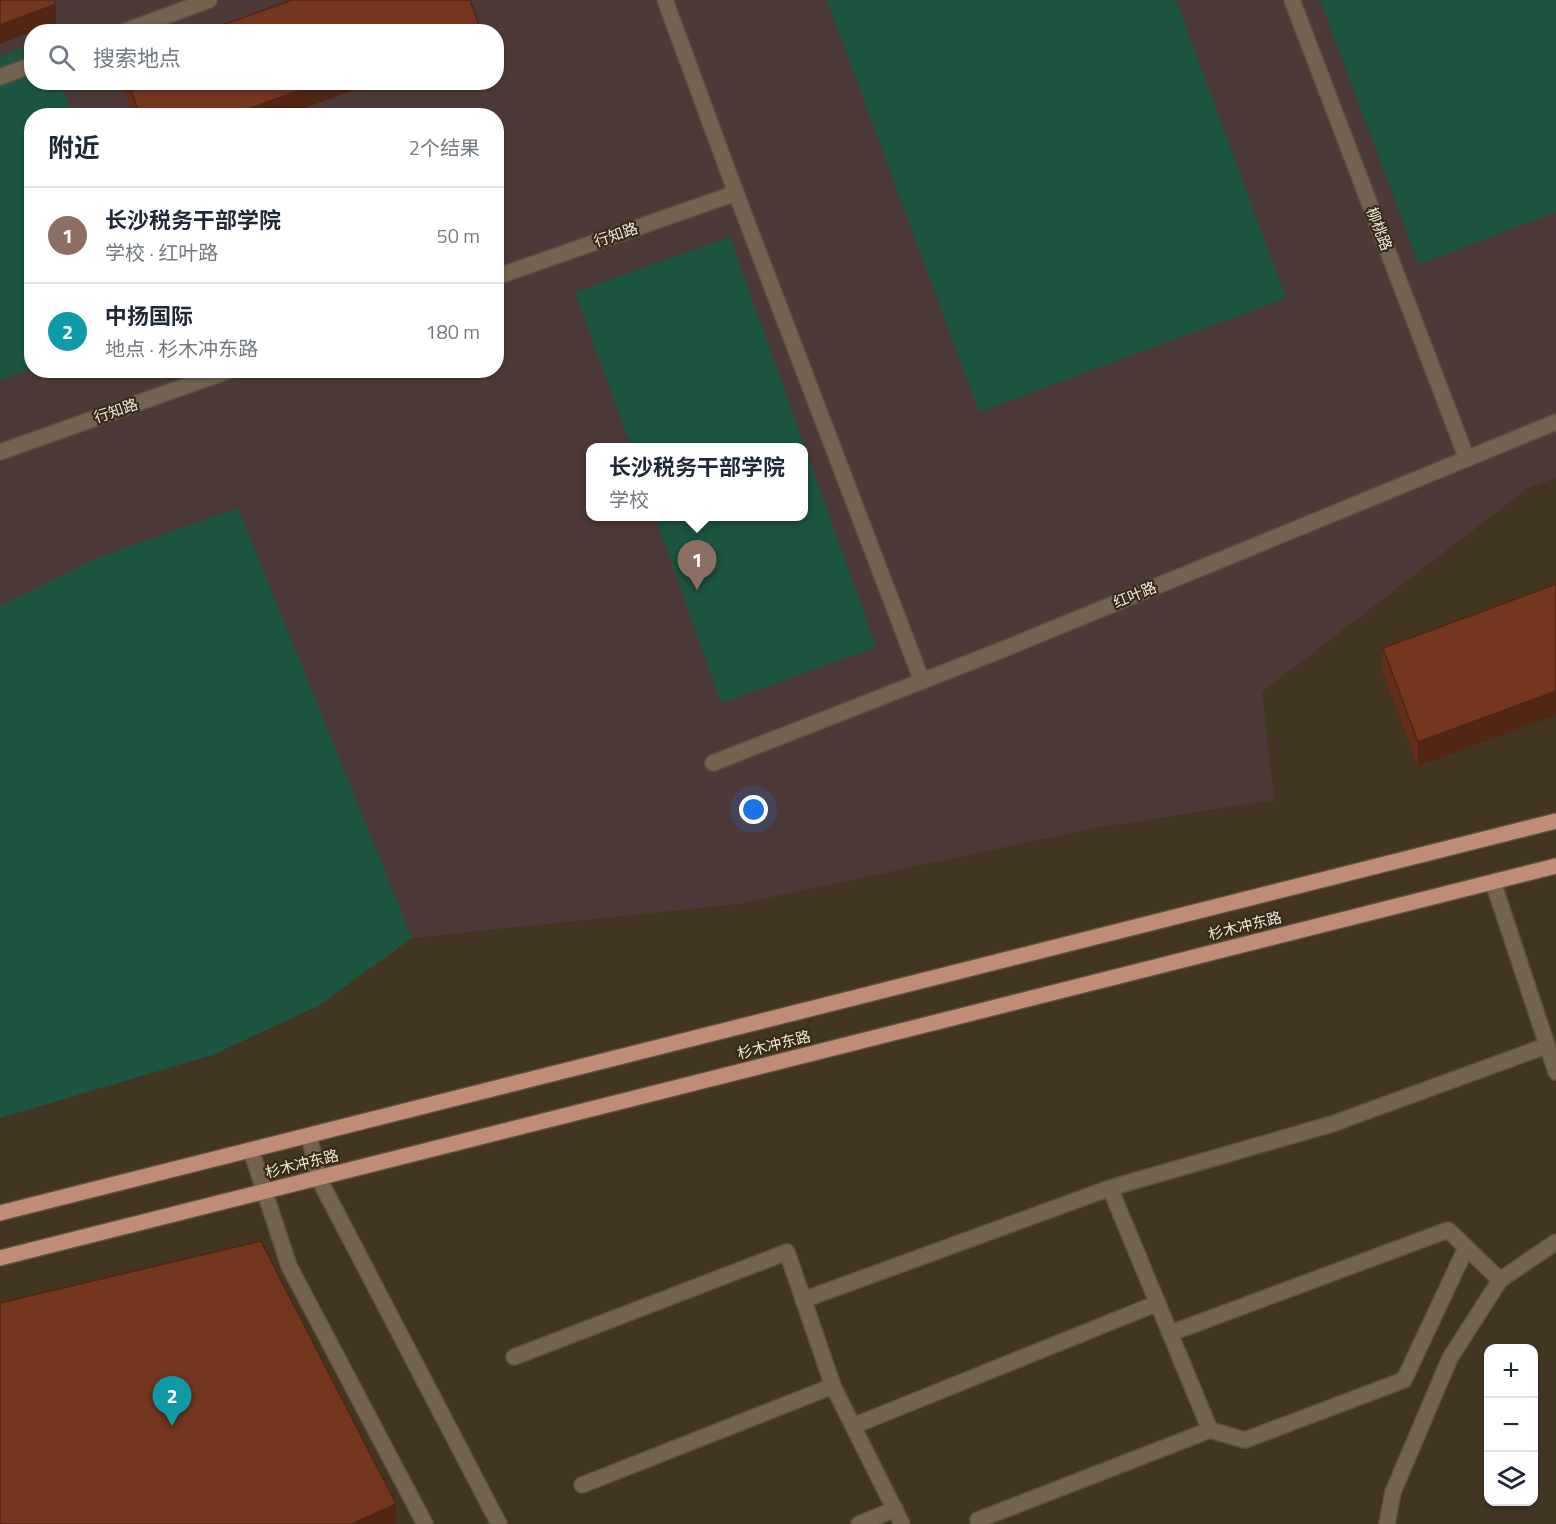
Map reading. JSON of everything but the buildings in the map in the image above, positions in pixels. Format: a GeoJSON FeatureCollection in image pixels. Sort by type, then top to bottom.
{"type":"FeatureCollection","features":[{"type":"Feature","properties":{"kind":"main road","name":"杉木冲东路"},"geometry":{"type":"LineString","coordinates":[[0,1213],[1556,821]]}},
{"type":"Feature","properties":{"kind":"main road","name":"杉木冲东路"},"geometry":{"type":"LineString","coordinates":[[0,1258],[1556,866]]}},
{"type":"Feature","properties":{"kind":"street"},"geometry":{"type":"LineString","coordinates":[[144,24],[209,0]]}},
{"type":"Feature","properties":{"kind":"street"},"geometry":{"type":"LineString","coordinates":[[665,0],[922,681]]}},
{"type":"Feature","properties":{"kind":"street","name":"柳桃路"},"geometry":{"type":"LineString","coordinates":[[1292,0],[1467,459]]}},
{"type":"Feature","properties":{"kind":"street"},"geometry":{"type":"LineString","coordinates":[[0,77],[24,68]]}},
{"type":"Feature","properties":{"kind":"street","name":"行知路"},"geometry":{"type":"LineString","coordinates":[[504,274],[736,193]]}},
{"type":"Feature","properties":{"kind":"street","name":"行知路"},"geometry":{"type":"LineString","coordinates":[[0,452],[208,378]]}},
{"type":"Feature","properties":{"kind":"street","name":"红叶路"},"geometry":{"type":"LineString","coordinates":[[713,763],[922,681],[1556,422]]}},
{"type":"Feature","properties":{"kind":"street"},"geometry":{"type":"LineString","coordinates":[[1493,882],[1556,1072]]}},
{"type":"Feature","properties":{"kind":"street"},"geometry":{"type":"LineString","coordinates":[[803,1300],[1110,1188],[1332,1124],[1546,1046]]}},
{"type":"Feature","properties":{"kind":"street"},"geometry":{"type":"LineString","coordinates":[[309,1136],[319,1179],[499,1524]]}},
{"type":"Feature","properties":{"kind":"street"},"geometry":{"type":"LineString","coordinates":[[252,1150],[289,1266],[425,1524]]}},
{"type":"Feature","properties":{"kind":"street"},"geometry":{"type":"LineString","coordinates":[[1110,1188],[1210,1430]]}},
{"type":"Feature","properties":{"kind":"street"},"geometry":{"type":"LineString","coordinates":[[1170,1333],[1448,1230],[1500,1280]]}},
{"type":"Feature","properties":{"kind":"street"},"geometry":{"type":"LineString","coordinates":[[1387,1524],[1393,1492],[1450,1358],[1500,1280],[1556,1242]]}},
{"type":"Feature","properties":{"kind":"street"},"geometry":{"type":"LineString","coordinates":[[978,1520],[1210,1430],[1245,1440],[1404,1380],[1466,1248]]}},
{"type":"Feature","properties":{"kind":"street"},"geometry":{"type":"LineString","coordinates":[[514,1357],[787,1252],[833,1386],[902,1524]]}},
{"type":"Feature","properties":{"kind":"street"},"geometry":{"type":"LineString","coordinates":[[853,1426],[1158,1303]]}},
{"type":"Feature","properties":{"kind":"street"},"geometry":{"type":"LineString","coordinates":[[582,1485],[833,1386]]}},
{"type":"Feature","properties":{"kind":"street"},"geometry":{"type":"LineString","coordinates":[[859,1524],[894,1509]]}},
{"type":"Feature","properties":{"kind":"shaded area"},"geometry":{"type":"Polygon","coordinates":[[[0,0],[1556,0],[1556,478],[1528,488],[1262,692],[1274,800],[1095,828],[738,904],[412,938],[318,1006],[212,1055],[0,1118],[0,0]]]}},
{"type":"Feature","properties":{"kind":"green space"},"geometry":{"type":"Polygon","coordinates":[[[827,0],[1176,0],[1286,298],[979,412],[827,0]]]}},
{"type":"Feature","properties":{"kind":"green space"},"geometry":{"type":"Polygon","coordinates":[[[1320,0],[1556,0],[1556,212],[1419,264],[1320,0]]]}},
{"type":"Feature","properties":{"kind":"green space"},"geometry":{"type":"Polygon","coordinates":[[[24,47],[24,90],[63,90],[70,108],[24,108],[24,371],[0,380],[0,56],[24,47]]]}},
{"type":"Feature","properties":{"kind":"green space"},"geometry":{"type":"Polygon","coordinates":[[[730,237],[803,443],[630,443],[575,292],[730,237]]]}},
{"type":"Feature","properties":{"kind":"green space"},"geometry":{"type":"Polygon","coordinates":[[[808,456],[876,647],[721,703],[656,521],[808,521],[808,456]]]}},
{"type":"Feature","properties":{"kind":"green space"},"geometry":{"type":"Polygon","coordinates":[[[238,508],[412,938],[318,1006],[212,1055],[0,1118],[0,606],[97,558],[238,508]]]}},
{"type":"Feature","properties":{"kind":"place","name":"长沙税务干部学院"},"geometry":{"type":"Point","coordinates":[697,590]}},
{"type":"Feature","properties":{"kind":"place","name":"中扬国际"},"geometry":{"type":"Point","coordinates":[172,1426]}}]}
